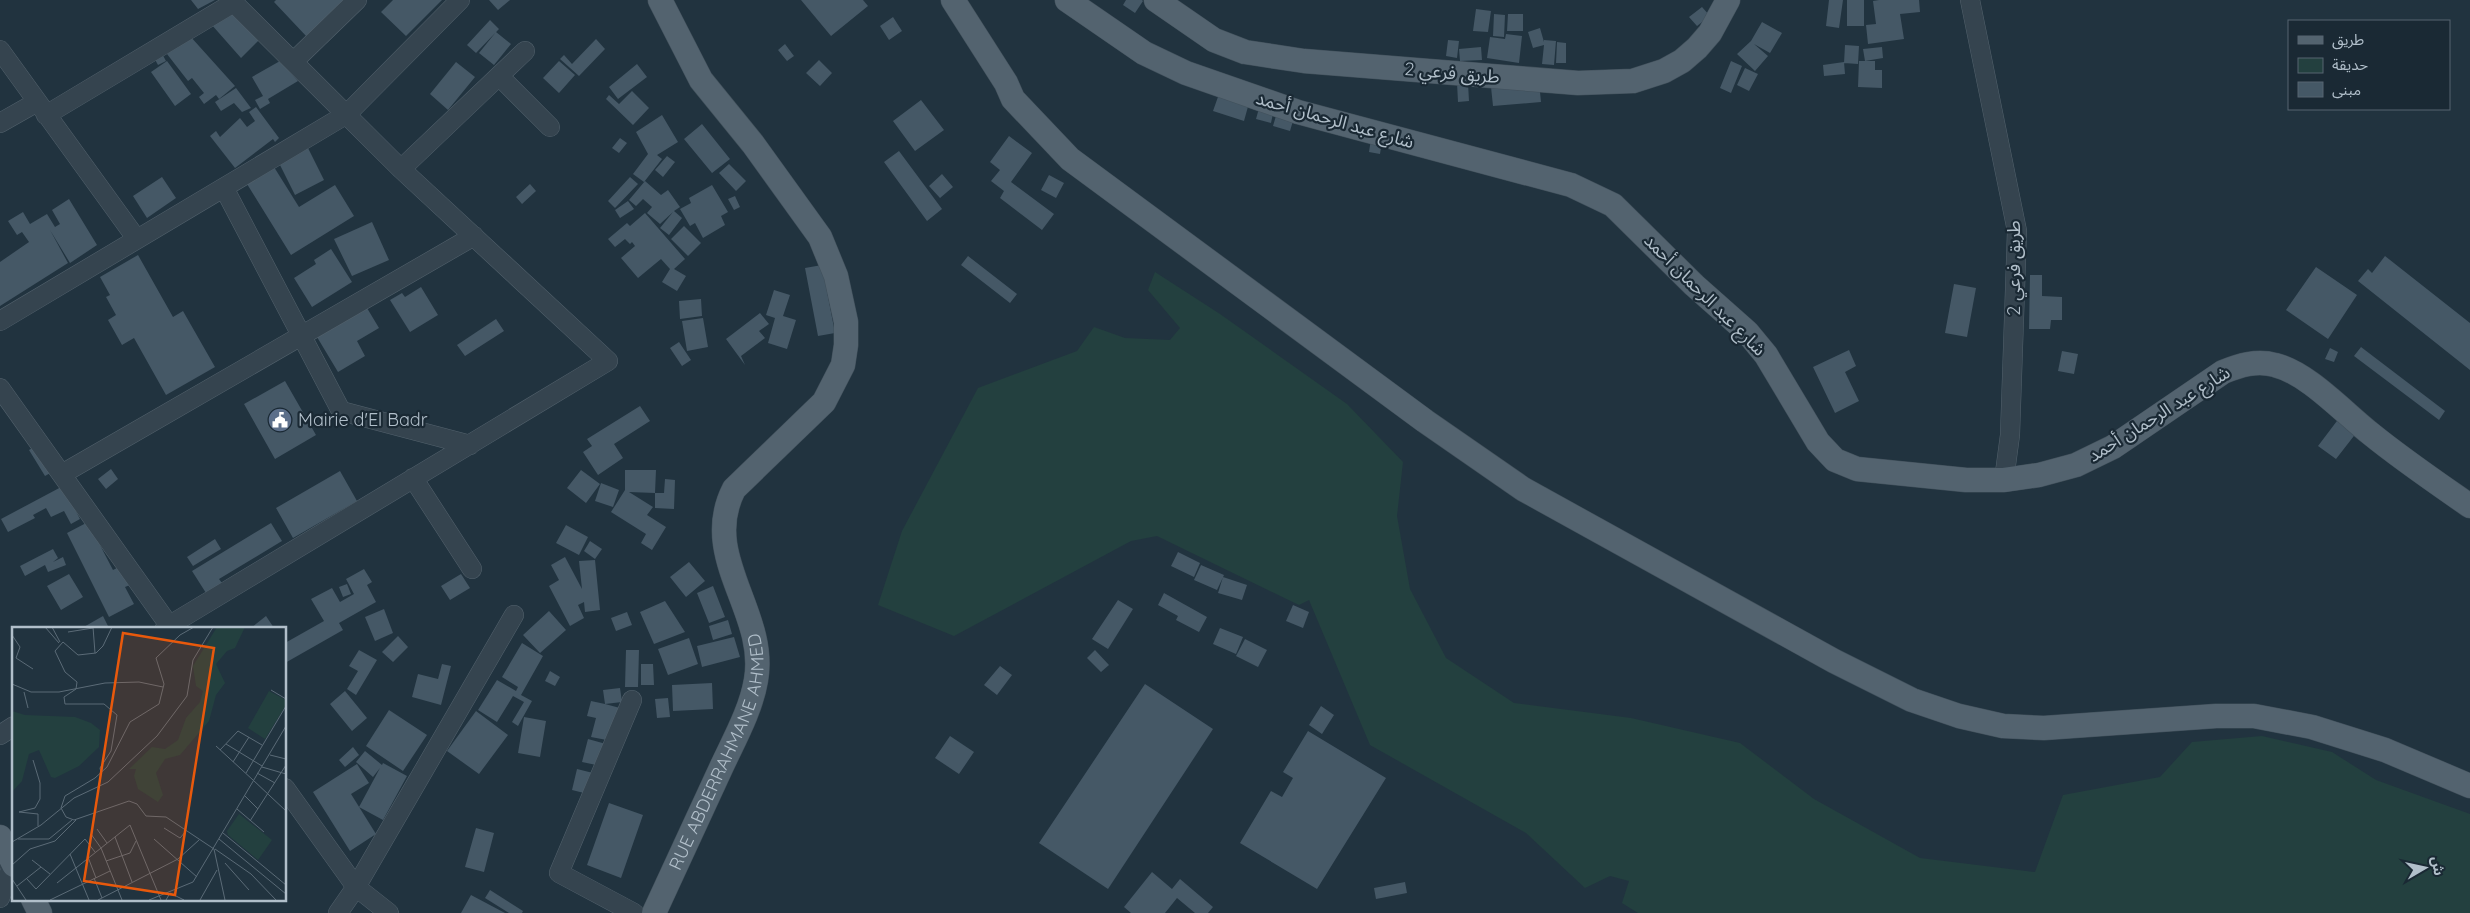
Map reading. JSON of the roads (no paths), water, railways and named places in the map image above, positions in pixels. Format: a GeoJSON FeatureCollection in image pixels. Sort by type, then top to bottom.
{"type":"FeatureCollection","features":[{"type":"Feature","properties":{"kind":"main road","name":"RUE ABDERRAHMANE AHMED"},"geometry":{"type":"LineString","coordinates":[[654,913],[740,725],[756,679],[756,648],[724,545],[726,505],[734,489],[824,402],[843,365],[846,345],[846,322],[841,298],[830,258],[820,237],[753,144],[701,80],[660,0]]}},
{"type":"Feature","properties":{"kind":"main road"},"geometry":{"type":"LineString","coordinates":[[936,0],[962,45],[986,79],[995,89],[1013,99],[1070,159],[1425,421],[1523,489],[1834,661],[1912,700],[1959,716],[1994,724],[2044,728],[2216,716],[2254,716],[2312,727],[2385,750],[2470,786]]}},
{"type":"Feature","properties":{"kind":"main road"},"geometry":{"type":"LineString","coordinates":[[954,0],[1006,83],[1013,99]]}},
{"type":"Feature","properties":{"kind":"main road","name":"شارع عبد الرحمان أحمد"},"geometry":{"type":"LineString","coordinates":[[1068,0],[1144,53],[1186,74],[1298,112],[1530,172],[1588,191],[1613,205],[1694,285],[1746,332],[1766,355],[1818,442],[1835,460],[1857,469],[1966,480],[2004,480],[2039,475],[2076,464],[2113,446],[2223,372],[2240,365],[2258,362],[2277,365],[2297,375],[2373,436],[2470,506]]}},
{"type":"Feature","properties":{"kind":"main road","name":"طريق فرعي 2"},"geometry":{"type":"LineString","coordinates":[[1156,0],[1214,40],[1245,52],[1304,62],[1578,83],[1632,81],[1664,71],[1682,62],[1710,33],[1728,0]]}},
{"type":"Feature","properties":{"kind":"main road"},"geometry":{"type":"LineString","coordinates":[[0,837],[9,862]]}},
{"type":"Feature","properties":{"kind":"main road"},"geometry":{"type":"LineString","coordinates":[[34,900],[40,913]]}},
{"type":"Feature","properties":{"kind":"street"},"geometry":{"type":"LineString","coordinates":[[294,61],[357,0]]}},
{"type":"Feature","properties":{"kind":"street"},"geometry":{"type":"LineString","coordinates":[[0,321],[136,238],[347,114],[460,0]]}},
{"type":"Feature","properties":{"kind":"street","name":"طريق فرعي 2"},"geometry":{"type":"LineString","coordinates":[[1970,0],[2017,231],[2010,435],[2004,480]]}},
{"type":"Feature","properties":{"kind":"street"},"geometry":{"type":"LineString","coordinates":[[0,123],[42,108],[232,1],[401,169],[608,361],[168,627],[0,388]]}},
{"type":"Feature","properties":{"kind":"street"},"geometry":{"type":"LineString","coordinates":[[0,50],[136,238]]}},
{"type":"Feature","properties":{"kind":"street"},"geometry":{"type":"LineString","coordinates":[[401,169],[525,51]]}},
{"type":"Feature","properties":{"kind":"street"},"geometry":{"type":"LineString","coordinates":[[499,76],[550,127]]}},
{"type":"Feature","properties":{"kind":"street"},"geometry":{"type":"LineString","coordinates":[[224,188],[341,411],[470,445]]}},
{"type":"Feature","properties":{"kind":"street"},"geometry":{"type":"LineString","coordinates":[[62,474],[474,236]]}},
{"type":"Feature","properties":{"kind":"street"},"geometry":{"type":"LineString","coordinates":[[413,478],[472,569]]}},
{"type":"Feature","properties":{"kind":"street"},"geometry":{"type":"LineString","coordinates":[[338,913],[356,887],[514,615]]}},
{"type":"Feature","properties":{"kind":"street"},"geometry":{"type":"LineString","coordinates":[[632,700],[559,873],[634,913]]}},
{"type":"Feature","properties":{"kind":"street"},"geometry":{"type":"LineString","coordinates":[[0,735],[12,727]]}},
{"type":"Feature","properties":{"kind":"street"},"geometry":{"type":"LineString","coordinates":[[286,789],[356,887],[389,913]]}},
{"type":"Feature","properties":{"kind":"street"},"geometry":{"type":"LineString","coordinates":[[0,898],[9,862]]}},
{"type":"Feature","properties":{"kind":"place","name":"Mairie d'El Badr"},"geometry":{"type":"Point","coordinates":[280,420]}}]}
